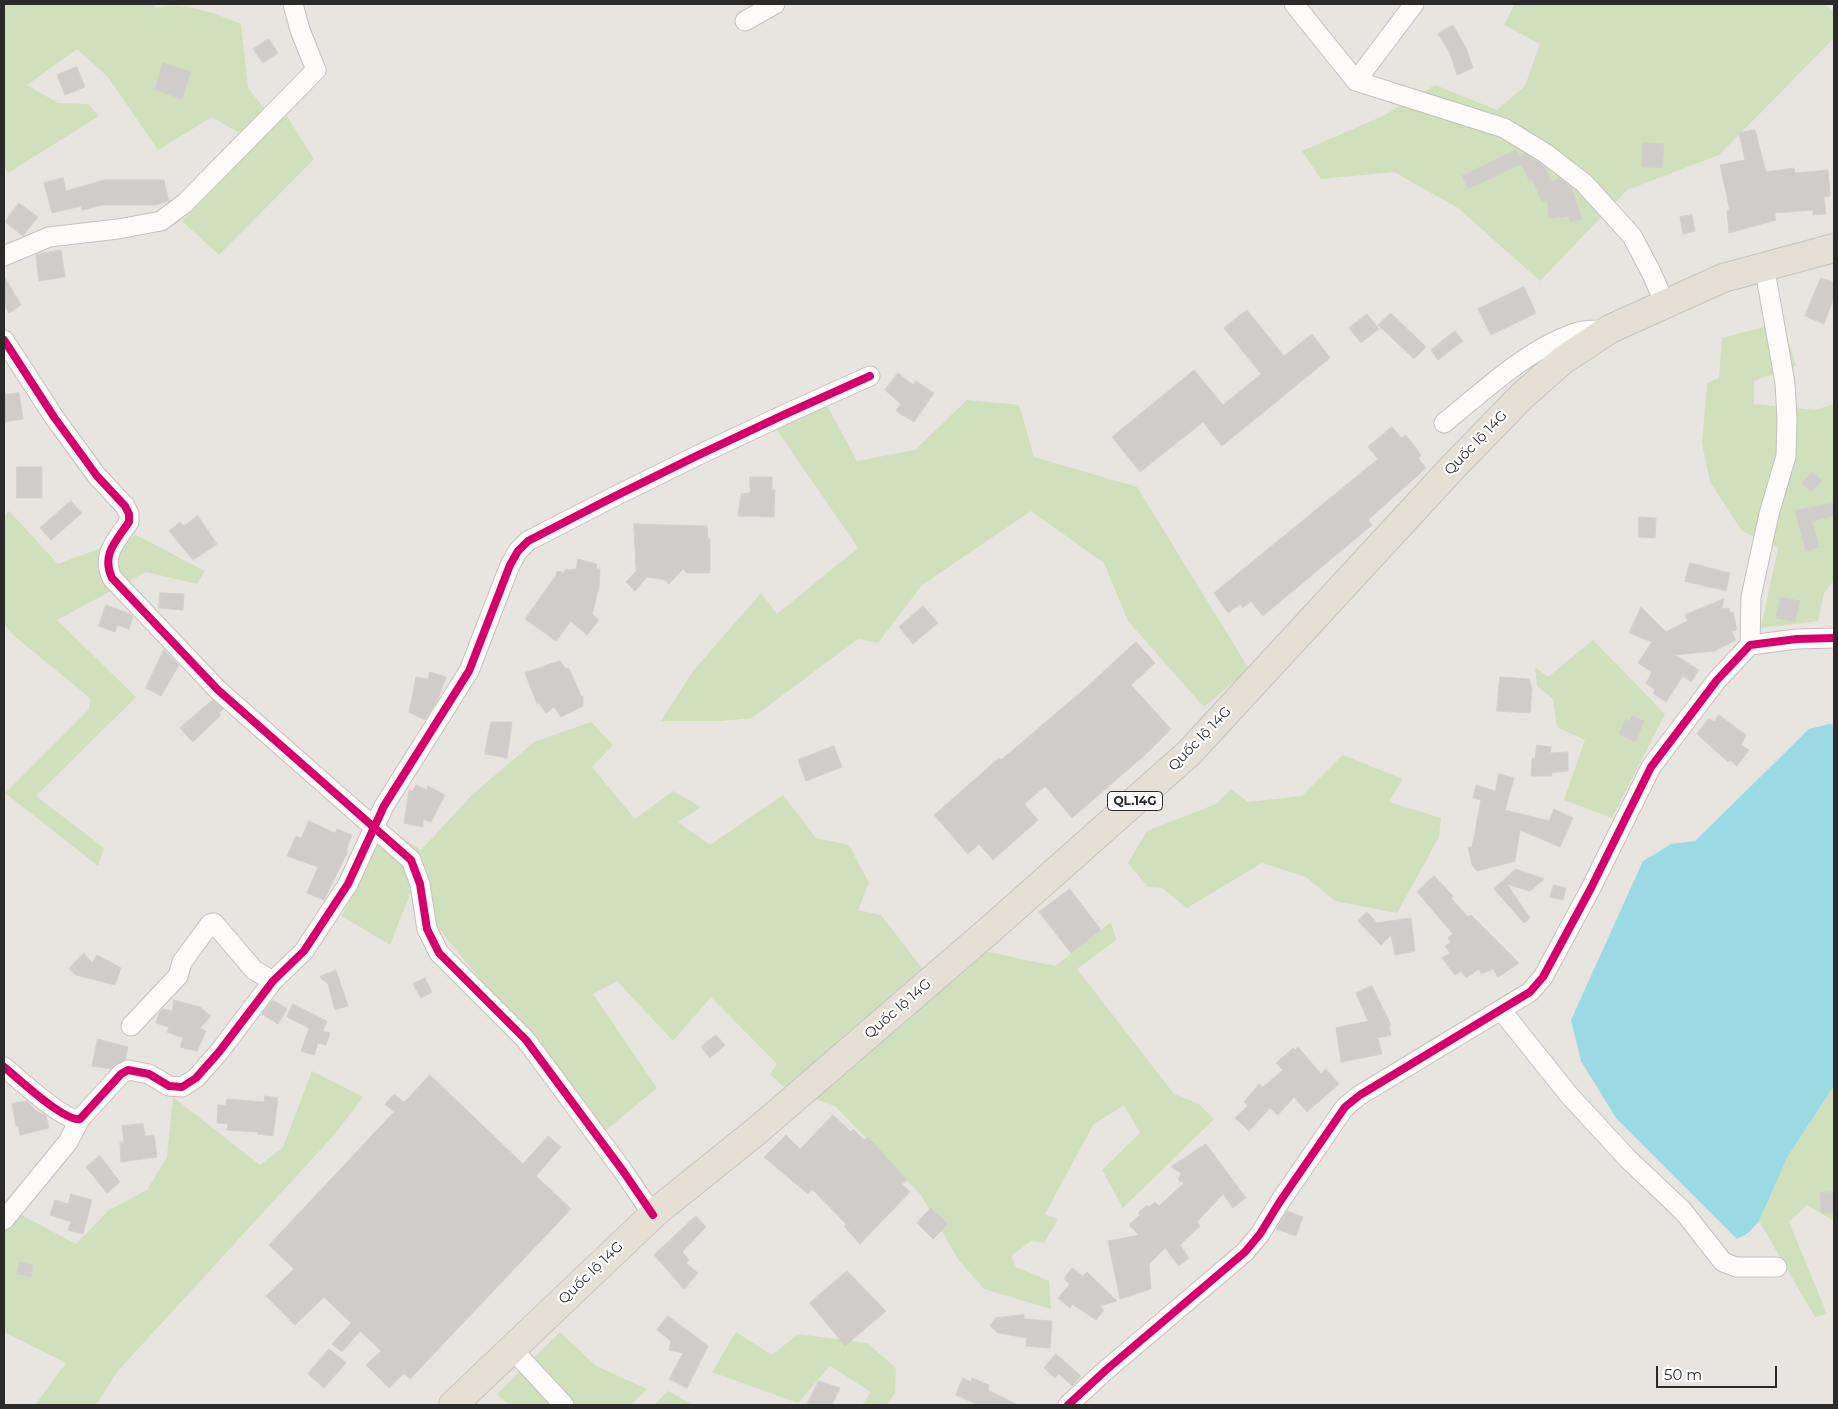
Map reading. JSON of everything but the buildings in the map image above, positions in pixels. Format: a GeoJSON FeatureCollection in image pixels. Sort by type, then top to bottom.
{"type":"FeatureCollection","features":[{"type":"Feature","properties":{"kind":"main road","name":"Quốc lộ 14G"},"geometry":{"type":"LineString","coordinates":[[453,1405],[653,1215],[789,1103],[993,927],[1189,753],[1453,467],[1522,396],[1564,360],[1610,329],[1723,278],[1764,265],[1834,248]]}},
{"type":"Feature","properties":{"kind":"street"},"geometry":{"type":"LineString","coordinates":[[4,256],[49,237],[118,229],[161,221],[185,203],[316,70],[300,30],[293,4]]}},
{"type":"Feature","properties":{"kind":"street"},"geometry":{"type":"LineString","coordinates":[[745,21],[775,4]]}},
{"type":"Feature","properties":{"kind":"street"},"geometry":{"type":"LineString","coordinates":[[1294,4],[1356,81],[1504,128],[1546,153],[1584,183],[1632,236],[1665,304]]}},
{"type":"Feature","properties":{"kind":"street"},"geometry":{"type":"LineString","coordinates":[[1356,81],[1414,4]]}},
{"type":"Feature","properties":{"kind":"street"},"geometry":{"type":"LineString","coordinates":[[1750,645],[1751,596],[1769,514],[1786,456],[1787,418],[1785,383],[1764,265]]}},
{"type":"Feature","properties":{"kind":"street"},"geometry":{"type":"LineString","coordinates":[[1444,422],[1546,345],[1577,332],[1610,329]]}},
{"type":"Feature","properties":{"kind":"street"},"geometry":{"type":"LineString","coordinates":[[4,340],[54,417],[97,476],[127,510],[129,522],[108,554],[107,563],[112,578],[218,690],[411,860],[416,867],[427,929],[439,953],[526,1040],[623,1171],[653,1215]]}},
{"type":"Feature","properties":{"kind":"street"},"geometry":{"type":"LineString","coordinates":[[4,1220],[68,1142],[80,1119],[121,1074],[128,1070],[149,1074],[169,1086],[182,1087],[196,1078],[219,1052],[273,981],[304,951],[348,884],[384,806],[469,671],[510,565],[518,551],[528,541],[621,492],[760,424],[870,376]]}},
{"type":"Feature","properties":{"kind":"street"},"geometry":{"type":"LineString","coordinates":[[1068,1405],[1245,1252],[1260,1234],[1279,1203],[1346,1108],[1360,1095],[1530,992],[1542,977],[1591,888],[1651,767],[1717,680],[1750,645],[1797,639],[1834,638]]}},
{"type":"Feature","properties":{"kind":"street"},"geometry":{"type":"LineString","coordinates":[[131,1026],[178,976],[182,962],[210,924],[214,923],[254,970],[273,981]]}},
{"type":"Feature","properties":{"kind":"street"},"geometry":{"type":"LineString","coordinates":[[1501,1010],[1569,1095],[1628,1159],[1682,1211],[1723,1262],[1736,1267],[1777,1267]]}},
{"type":"Feature","properties":{"kind":"street"},"geometry":{"type":"LineString","coordinates":[[4,1067],[71,1119],[80,1119]]}},
{"type":"Feature","properties":{"kind":"street"},"geometry":{"type":"LineString","coordinates":[[512,1349],[564,1405]]}},
{"type":"Feature","properties":{"kind":"green space"},"geometry":{"type":"Polygon","coordinates":[[[4,4],[153,4],[157,8],[177,6],[199,9],[232,20],[241,24],[248,88],[264,108],[239,133],[212,117],[158,150],[108,77],[77,49],[27,85],[58,103],[88,104],[99,116],[8,173],[4,166],[4,4]]]}},
{"type":"Feature","properties":{"kind":"green space"},"geometry":{"type":"Polygon","coordinates":[[[1515,4],[1825,4],[1834,12],[1834,38],[1719,155],[1627,190],[1540,281],[1458,208],[1394,172],[1321,179],[1302,151],[1383,116],[1435,85],[1497,110],[1525,86],[1540,44],[1504,25],[1515,4]]]}},
{"type":"Feature","properties":{"kind":"green space"},"geometry":{"type":"Polygon","coordinates":[[[286,115],[314,159],[219,255],[182,221],[286,115]]]}},
{"type":"Feature","properties":{"kind":"green space"},"geometry":{"type":"Polygon","coordinates":[[[1783,322],[1796,366],[1754,381],[1754,404],[1815,410],[1834,404],[1834,580],[1824,593],[1818,621],[1761,628],[1778,548],[1742,531],[1710,482],[1702,443],[1707,383],[1719,378],[1722,338],[1783,322]]]}},
{"type":"Feature","properties":{"kind":"green space"},"geometry":{"type":"Polygon","coordinates":[[[967,400],[1019,405],[1034,457],[1137,487],[1249,669],[1204,707],[1128,621],[1104,563],[1031,511],[922,585],[878,643],[858,639],[752,718],[721,721],[661,721],[693,671],[761,593],[777,614],[858,548],[777,430],[826,404],[857,461],[915,450],[967,400]]]}},
{"type":"Feature","properties":{"kind":"green space"},"geometry":{"type":"Polygon","coordinates":[[[9,511],[58,564],[136,535],[205,571],[197,584],[146,572],[57,620],[136,697],[36,796],[104,848],[98,866],[5,793],[89,709],[90,698],[13,635],[4,624],[4,515],[9,511]]]}},
{"type":"Feature","properties":{"kind":"green space"},"geometry":{"type":"Polygon","coordinates":[[[1593,640],[1665,714],[1612,818],[1564,800],[1585,740],[1557,727],[1553,699],[1537,686],[1535,667],[1548,677],[1593,640]]]}},
{"type":"Feature","properties":{"kind":"green space"},"geometry":{"type":"Polygon","coordinates":[[[591,722],[613,745],[592,767],[635,819],[673,791],[701,807],[678,822],[710,845],[783,795],[816,838],[849,845],[869,883],[858,910],[881,915],[922,968],[984,951],[1055,966],[1111,922],[1116,940],[1077,969],[1174,1094],[1199,1104],[1214,1119],[1123,1208],[1102,1170],[1140,1133],[1124,1105],[1093,1125],[1045,1214],[1058,1219],[1044,1243],[1031,1241],[1011,1256],[1016,1267],[1049,1281],[1051,1309],[984,1289],[958,1259],[921,1195],[835,1106],[787,1090],[770,1074],[777,1064],[711,997],[673,1041],[617,981],[593,994],[657,1088],[600,1135],[522,1030],[410,894],[390,945],[342,916],[386,826],[421,850],[472,795],[534,742],[591,722]]]}},
{"type":"Feature","properties":{"kind":"green space"},"geometry":{"type":"Polygon","coordinates":[[[1343,755],[1403,779],[1389,802],[1441,818],[1439,837],[1397,913],[1335,901],[1306,877],[1262,863],[1187,908],[1162,888],[1148,887],[1128,863],[1147,831],[1216,804],[1231,789],[1248,802],[1302,796],[1343,755]]]}},
{"type":"Feature","properties":{"kind":"green space"},"geometry":{"type":"Polygon","coordinates":[[[312,1071],[363,1097],[334,1135],[117,1372],[96,1405],[35,1405],[66,1363],[4,1332],[4,1226],[14,1211],[76,1244],[109,1210],[147,1190],[167,1157],[173,1097],[260,1165],[283,1147],[312,1071]]]}},
{"type":"Feature","properties":{"kind":"green space"},"geometry":{"type":"Polygon","coordinates":[[[1834,1086],[1834,1221],[1807,1205],[1789,1222],[1827,1314],[1815,1317],[1759,1221],[1788,1156],[1834,1086]]]}},
{"type":"Feature","properties":{"kind":"green space"},"geometry":{"type":"Polygon","coordinates":[[[560,1332],[596,1366],[647,1389],[631,1405],[509,1405],[497,1394],[560,1332]]]}},
{"type":"Feature","properties":{"kind":"green space"},"geometry":{"type":"Polygon","coordinates":[[[736,1332],[772,1355],[798,1334],[867,1343],[896,1368],[895,1393],[886,1405],[862,1405],[871,1392],[830,1366],[798,1403],[712,1372],[736,1332]]]}},
{"type":"Feature","properties":{"kind":"green space"},"geometry":{"type":"Polygon","coordinates":[[[668,1391],[694,1405],[654,1405],[668,1391]]]}},
{"type":"Feature","properties":{"kind":"water"},"geometry":{"type":"Polygon","coordinates":[[[1829,724],[1834,725],[1834,1086],[1788,1156],[1759,1221],[1748,1233],[1737,1239],[1616,1118],[1581,1061],[1571,1020],[1643,861],[1671,844],[1695,841],[1809,729],[1829,724]]]}},
{"type":"Feature","properties":{"kind":"cycle path"},"geometry":{"type":"LineString","coordinates":[[4,340],[54,417],[97,476],[125,506],[129,514],[129,522],[115,542],[109,555],[109,570],[112,578],[218,690],[411,860],[420,884],[427,929],[439,953],[526,1040],[623,1171],[653,1215]]}},
{"type":"Feature","properties":{"kind":"cycle path"},"geometry":{"type":"LineString","coordinates":[[4,1067],[63,1114],[80,1119],[121,1074],[128,1070],[149,1074],[169,1086],[182,1087],[196,1078],[219,1052],[273,981],[304,951],[348,884],[384,806],[469,671],[510,565],[518,551],[528,541],[655,476],[870,376]]}},
{"type":"Feature","properties":{"kind":"cycle path"},"geometry":{"type":"LineString","coordinates":[[1068,1405],[1106,1370],[1245,1252],[1260,1234],[1345,1107],[1360,1095],[1530,992],[1543,977],[1591,888],[1651,767],[1717,680],[1750,645],[1797,639],[1834,638]]}}]}
